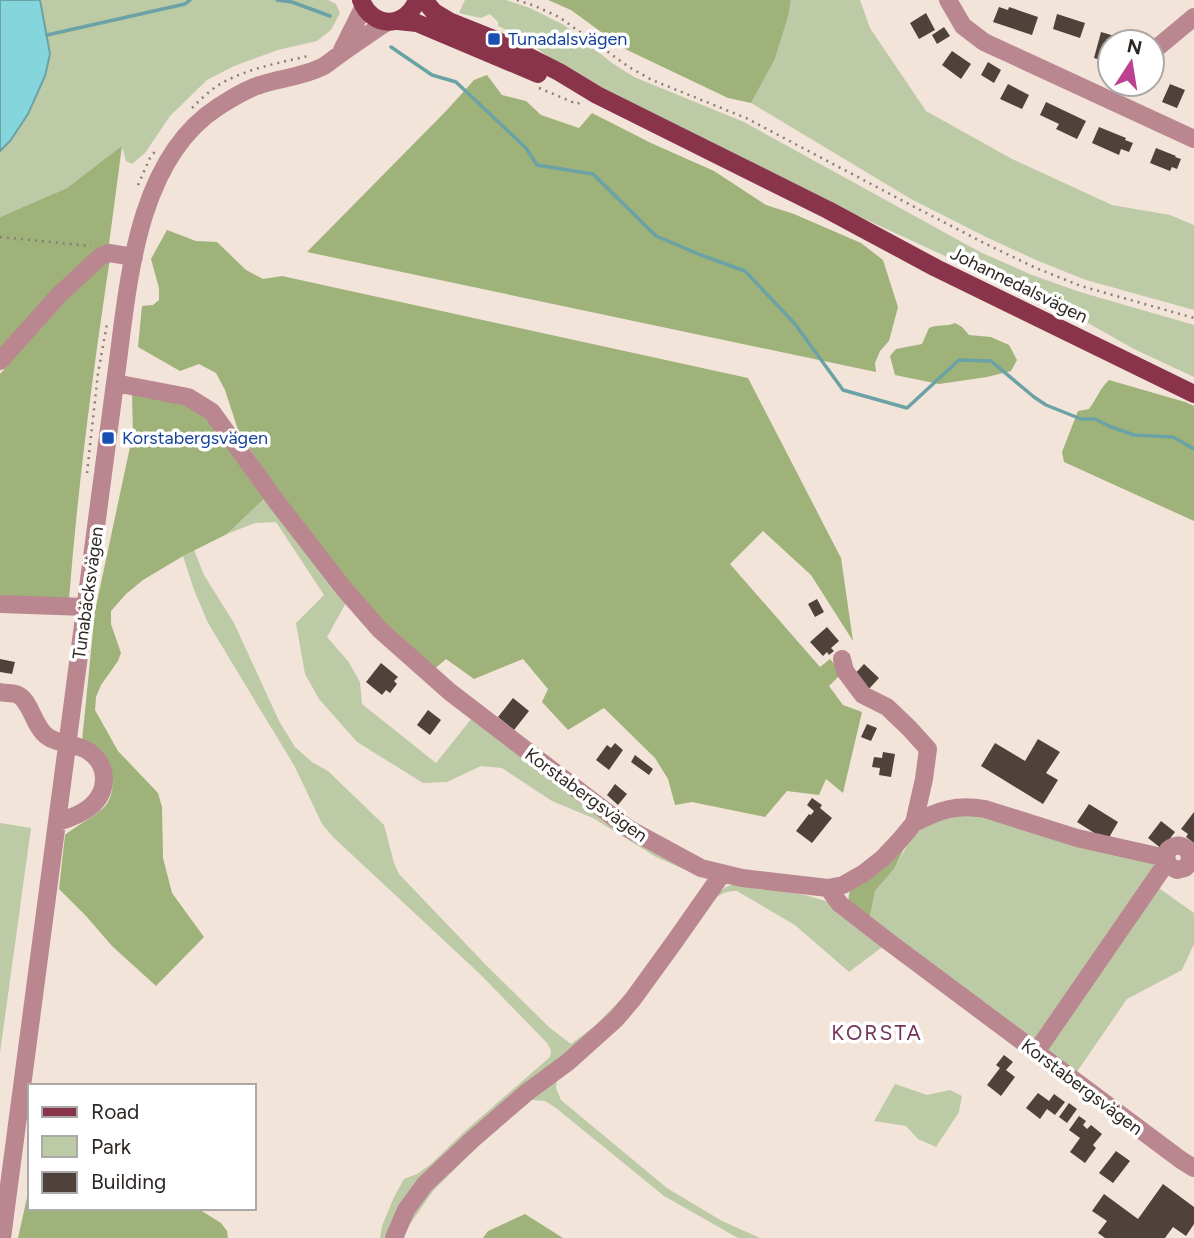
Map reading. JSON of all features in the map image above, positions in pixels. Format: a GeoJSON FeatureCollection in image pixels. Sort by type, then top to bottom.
{"type":"FeatureCollection","features":[{"type":"Feature","properties":{"kind":"main road"},"geometry":{"type":"LineString","coordinates":[[362,3],[370,15],[377,19],[393,21],[408,15],[417,0]]}},
{"type":"Feature","properties":{"kind":"main road","name":"Johannedalsvägen"},"geometry":{"type":"LineString","coordinates":[[424,0],[434,12],[449,21],[504,44],[597,95],[828,210],[936,268],[1194,394]]}},
{"type":"Feature","properties":{"kind":"main road","name":"Johannedalsvägen"},"geometry":{"type":"LineString","coordinates":[[393,21],[416,23],[563,85],[597,95]]}},
{"type":"Feature","properties":{"kind":"main road","name":"Johannedalsvägen"},"geometry":{"type":"LineString","coordinates":[[828,210],[940,260],[1194,385]]}},
{"type":"Feature","properties":{"kind":"street"},"geometry":{"type":"LineString","coordinates":[[948,0],[963,26],[984,42],[1096,85]]}},
{"type":"Feature","properties":{"kind":"street"},"geometry":{"type":"LineString","coordinates":[[340,54],[362,3]]}},
{"type":"Feature","properties":{"kind":"street"},"geometry":{"type":"LineString","coordinates":[[1166,40],[1194,17]]}},
{"type":"Feature","properties":{"kind":"street","name":"Tunabäcksvägen"},"geometry":{"type":"LineString","coordinates":[[2,1238],[115,383],[134,257],[148,201],[169,158],[191,129],[216,108],[257,86],[312,72],[393,21]]}},
{"type":"Feature","properties":{"kind":"street"},"geometry":{"type":"LineString","coordinates":[[1122,98],[1194,139]]}},
{"type":"Feature","properties":{"kind":"street"},"geometry":{"type":"LineString","coordinates":[[0,361],[58,296],[101,256],[109,253],[134,257]]}},
{"type":"Feature","properties":{"kind":"street","name":"Korstabergsvägen"},"geometry":{"type":"LineString","coordinates":[[115,383],[188,397],[212,412],[275,501],[380,630],[450,692],[629,829],[701,868],[722,874],[828,888],[841,904],[889,942],[1194,1168]]}},
{"type":"Feature","properties":{"kind":"street"},"geometry":{"type":"LineString","coordinates":[[0,604],[86,607]]}},
{"type":"Feature","properties":{"kind":"street"},"geometry":{"type":"LineString","coordinates":[[828,888],[843,885],[864,873],[901,840],[914,823],[928,750],[887,707],[863,695],[845,671],[842,659]]}},
{"type":"Feature","properties":{"kind":"street"},"geometry":{"type":"LineString","coordinates":[[0,692],[18,695],[24,699],[46,736],[68,746],[85,749],[97,757],[103,768],[104,783],[100,797],[77,816],[58,822]]}},
{"type":"Feature","properties":{"kind":"street"},"geometry":{"type":"LineString","coordinates":[[914,823],[946,809],[985,809],[1077,838],[1166,860],[1035,1052]]}},
{"type":"Feature","properties":{"kind":"street"},"geometry":{"type":"LineString","coordinates":[[394,1238],[407,1210],[425,1184],[505,1112],[568,1062],[616,1019],[676,941],[722,874]]}},
{"type":"Feature","properties":{"kind":"path"},"geometry":{"type":"LineString","coordinates":[[517,0],[559,17],[629,67],[652,80],[757,123],[984,243],[1037,268],[1081,286],[1194,318]]}},
{"type":"Feature","properties":{"kind":"path"},"geometry":{"type":"LineString","coordinates":[[186,115],[220,84],[264,66],[308,56]]}},
{"type":"Feature","properties":{"kind":"path"},"geometry":{"type":"LineString","coordinates":[[137,188],[150,158],[161,142]]}},
{"type":"Feature","properties":{"kind":"path"},"geometry":{"type":"LineString","coordinates":[[0,237],[94,247],[109,253]]}},
{"type":"Feature","properties":{"kind":"path"},"geometry":{"type":"LineString","coordinates":[[87,475],[98,373],[107,320]]}},
{"type":"Feature","properties":{"kind":"green space"},"geometry":{"type":"Polygon","coordinates":[[[40,0],[328,0],[336,4],[340,13],[331,30],[317,41],[278,50],[234,66],[207,80],[170,116],[145,153],[132,164],[126,161],[122,147],[67,188],[0,217],[0,151],[10,141],[50,55],[40,0]]]}},
{"type":"Feature","properties":{"kind":"green space"},"geometry":{"type":"Polygon","coordinates":[[[465,0],[506,0],[530,8],[564,25],[634,77],[744,122],[980,252],[1080,292],[1194,325],[1194,377],[1134,349],[1088,323],[1086,315],[1073,319],[602,90],[559,65],[522,37],[498,26],[498,22],[490,14],[481,18],[459,13],[465,0]]]}},
{"type":"Feature","properties":{"kind":"green space"},"geometry":{"type":"Polygon","coordinates":[[[548,0],[791,0],[775,59],[751,103],[728,98],[623,48],[571,10],[548,0]]]}},
{"type":"Feature","properties":{"kind":"green space"},"geometry":{"type":"Polygon","coordinates":[[[791,0],[860,0],[870,28],[926,111],[1012,159],[1112,205],[1170,215],[1194,225],[1194,310],[1086,280],[986,237],[911,199],[751,103],[775,59],[791,0]]]}},
{"type":"Feature","properties":{"kind":"green space"},"geometry":{"type":"Polygon","coordinates":[[[487,75],[502,95],[526,101],[541,115],[579,128],[592,113],[714,171],[766,205],[861,243],[883,260],[898,307],[889,341],[880,351],[875,363],[876,372],[307,252],[474,80],[487,75]]]}},
{"type":"Feature","properties":{"kind":"green space"},"geometry":{"type":"Polygon","coordinates":[[[122,146],[109,244],[95,253],[0,356],[0,217],[67,188],[122,146]]]}},
{"type":"Feature","properties":{"kind":"green space"},"geometry":{"type":"Polygon","coordinates":[[[167,230],[196,241],[217,242],[246,270],[263,279],[282,276],[748,378],[841,558],[853,641],[811,575],[763,531],[730,564],[820,667],[830,659],[842,673],[829,686],[843,705],[862,712],[843,793],[826,779],[819,795],[787,791],[765,817],[692,802],[675,805],[668,779],[655,758],[604,708],[568,730],[542,702],[548,689],[523,659],[474,679],[446,659],[432,671],[391,630],[307,533],[239,433],[225,390],[216,373],[199,364],[180,371],[138,347],[142,306],[153,305],[159,300],[159,288],[151,259],[167,230]]]}},
{"type":"Feature","properties":{"kind":"green space"},"geometry":{"type":"Polygon","coordinates":[[[110,258],[86,428],[69,599],[0,597],[0,374],[84,277],[110,258]]]}},
{"type":"Feature","properties":{"kind":"green space"},"geometry":{"type":"Polygon","coordinates":[[[955,323],[969,335],[991,337],[1009,345],[1017,360],[1011,371],[939,384],[895,375],[890,356],[896,349],[922,344],[929,328],[955,323]]]}},
{"type":"Feature","properties":{"kind":"green space"},"geometry":{"type":"Polygon","coordinates":[[[1109,380],[1194,406],[1194,521],[1064,462],[1062,452],[1078,411],[1089,409],[1109,380]]]}},
{"type":"Feature","properties":{"kind":"green space"},"geometry":{"type":"Polygon","coordinates":[[[132,394],[188,405],[205,415],[267,496],[227,534],[143,580],[111,611],[111,624],[121,653],[101,685],[95,710],[118,751],[158,793],[162,807],[163,858],[172,893],[204,937],[156,986],[112,946],[59,889],[65,835],[105,806],[111,795],[113,780],[107,757],[95,746],[82,741],[95,611],[133,433],[132,394]]]}},
{"type":"Feature","properties":{"kind":"green space"},"geometry":{"type":"Polygon","coordinates":[[[267,496],[347,601],[327,637],[348,661],[360,682],[362,704],[436,763],[472,718],[690,872],[656,857],[593,818],[552,801],[502,768],[481,766],[447,782],[423,783],[357,742],[319,699],[305,674],[296,623],[324,595],[276,522],[255,523],[227,534],[267,496]]]}},
{"type":"Feature","properties":{"kind":"green space"},"geometry":{"type":"Polygon","coordinates":[[[194,550],[204,575],[234,623],[279,721],[295,747],[312,762],[328,771],[384,825],[399,874],[550,1028],[571,1044],[596,1025],[627,993],[671,935],[673,937],[600,1028],[468,1135],[388,1238],[380,1238],[382,1226],[404,1179],[431,1164],[550,1057],[551,1050],[481,975],[322,824],[295,767],[208,623],[183,556],[194,550]]]}},
{"type":"Feature","properties":{"kind":"green space"},"geometry":{"type":"Polygon","coordinates":[[[960,812],[987,815],[1154,864],[1154,871],[1034,1044],[869,921],[875,891],[894,869],[912,837],[922,828],[960,812]]]}},
{"type":"Feature","properties":{"kind":"green space"},"geometry":{"type":"Polygon","coordinates":[[[0,823],[31,828],[0,1053],[0,823]]]}},
{"type":"Feature","properties":{"kind":"green space"},"geometry":{"type":"Polygon","coordinates":[[[904,849],[894,869],[875,891],[869,921],[851,905],[850,891],[889,864],[904,849]]]}},
{"type":"Feature","properties":{"kind":"green space"},"geometry":{"type":"Polygon","coordinates":[[[736,883],[805,895],[832,903],[885,945],[849,972],[795,925],[737,891],[721,894],[701,912],[720,891],[736,883]]]}},
{"type":"Feature","properties":{"kind":"green space"},"geometry":{"type":"Polygon","coordinates":[[[1156,886],[1194,913],[1194,944],[1182,970],[1127,999],[1074,1076],[1047,1055],[1047,1043],[1156,886]]]}},
{"type":"Feature","properties":{"kind":"green space"},"geometry":{"type":"Polygon","coordinates":[[[586,1053],[557,1078],[556,1088],[561,1100],[667,1188],[722,1221],[760,1238],[738,1238],[664,1196],[556,1108],[545,1101],[532,1100],[481,1143],[433,1191],[406,1230],[404,1238],[399,1238],[410,1210],[480,1137],[547,1081],[586,1053]]]}},
{"type":"Feature","properties":{"kind":"green space"},"geometry":{"type":"Polygon","coordinates":[[[895,1084],[927,1095],[950,1090],[962,1096],[959,1112],[936,1147],[918,1139],[906,1126],[874,1121],[895,1084]]]}},
{"type":"Feature","properties":{"kind":"green space"},"geometry":{"type":"Polygon","coordinates":[[[28,1193],[28,1210],[200,1210],[221,1223],[228,1238],[18,1238],[28,1193]]]}},
{"type":"Feature","properties":{"kind":"green space"},"geometry":{"type":"Polygon","coordinates":[[[525,1214],[563,1238],[483,1238],[488,1231],[525,1214]]]}},
{"type":"Feature","properties":{"kind":"water"},"geometry":{"type":"Polygon","coordinates":[[[0,0],[40,0],[50,54],[45,76],[28,114],[0,151],[0,0]]]}},
{"type":"Feature","properties":{"kind":"building"},"geometry":{"type":"Polygon","coordinates":[[[999,7],[1008,10],[1009,7],[1038,17],[1032,35],[993,22],[999,7]]]}},
{"type":"Feature","properties":{"kind":"building"},"geometry":{"type":"Polygon","coordinates":[[[926,13],[935,30],[919,39],[910,23],[926,13]]]}},
{"type":"Feature","properties":{"kind":"building"},"geometry":{"type":"Polygon","coordinates":[[[1057,14],[1085,23],[1080,38],[1053,29],[1057,14]]]}},
{"type":"Feature","properties":{"kind":"building"},"geometry":{"type":"Polygon","coordinates":[[[944,27],[950,36],[937,44],[932,35],[944,27]]]}},
{"type":"Feature","properties":{"kind":"building"},"geometry":{"type":"Polygon","coordinates":[[[952,51],[971,64],[961,79],[942,65],[952,51]]]}},
{"type":"Feature","properties":{"kind":"building"},"geometry":{"type":"Polygon","coordinates":[[[988,62],[1001,70],[994,83],[981,75],[988,62]]]}},
{"type":"Feature","properties":{"kind":"building"},"geometry":{"type":"Polygon","coordinates":[[[1008,84],[1029,95],[1022,109],[1000,99],[1008,84]]]}},
{"type":"Feature","properties":{"kind":"building"},"geometry":{"type":"Polygon","coordinates":[[[1170,84],[1185,90],[1177,108],[1162,102],[1170,84]]]}},
{"type":"Feature","properties":{"kind":"building"},"geometry":{"type":"Polygon","coordinates":[[[1046,102],[1086,121],[1077,139],[1056,129],[1059,124],[1040,115],[1046,102]]]}},
{"type":"Feature","properties":{"kind":"building"},"geometry":{"type":"Polygon","coordinates":[[[1099,127],[1133,143],[1129,152],[1121,149],[1119,155],[1092,143],[1099,127]]]}},
{"type":"Feature","properties":{"kind":"building"},"geometry":{"type":"Polygon","coordinates":[[[1156,148],[1181,159],[1177,169],[1172,167],[1170,171],[1150,163],[1156,148]]]}},
{"type":"Feature","properties":{"kind":"building"},"geometry":{"type":"Polygon","coordinates":[[[817,599],[824,612],[815,617],[808,604],[817,599]]]}},
{"type":"Feature","properties":{"kind":"building"},"geometry":{"type":"Polygon","coordinates":[[[827,627],[839,641],[831,648],[834,651],[823,656],[810,642],[827,627]]]}},
{"type":"Feature","properties":{"kind":"building"},"geometry":{"type":"Polygon","coordinates":[[[0,659],[15,662],[12,674],[0,672],[0,659]]]}},
{"type":"Feature","properties":{"kind":"building"},"geometry":{"type":"Polygon","coordinates":[[[381,663],[398,677],[394,681],[397,684],[390,693],[386,690],[382,695],[366,682],[381,663]]]}},
{"type":"Feature","properties":{"kind":"building"},"geometry":{"type":"Polygon","coordinates":[[[864,664],[879,678],[867,691],[852,677],[864,664]]]}},
{"type":"Feature","properties":{"kind":"building"},"geometry":{"type":"Polygon","coordinates":[[[513,698],[529,711],[514,730],[498,717],[513,698]]]}},
{"type":"Feature","properties":{"kind":"building"},"geometry":{"type":"Polygon","coordinates":[[[428,710],[441,720],[430,735],[417,725],[428,710]]]}},
{"type":"Feature","properties":{"kind":"building"},"geometry":{"type":"Polygon","coordinates":[[[867,724],[877,728],[871,741],[861,737],[867,724]]]}},
{"type":"Feature","properties":{"kind":"building"},"geometry":{"type":"Polygon","coordinates":[[[1038,739],[1060,752],[1046,773],[1058,780],[1043,804],[981,766],[995,743],[1025,761],[1038,739]]]}},
{"type":"Feature","properties":{"kind":"building"},"geometry":{"type":"Polygon","coordinates":[[[615,743],[623,750],[609,770],[596,760],[607,745],[611,748],[615,743]]]}},
{"type":"Feature","properties":{"kind":"building"},"geometry":{"type":"Polygon","coordinates":[[[883,752],[895,754],[891,777],[879,775],[880,768],[872,767],[874,757],[882,758],[883,752]]]}},
{"type":"Feature","properties":{"kind":"building"},"geometry":{"type":"Polygon","coordinates":[[[635,755],[653,769],[649,775],[631,762],[635,755]]]}},
{"type":"Feature","properties":{"kind":"building"},"geometry":{"type":"Polygon","coordinates":[[[615,784],[627,794],[618,805],[607,795],[615,784]]]}},
{"type":"Feature","properties":{"kind":"building"},"geometry":{"type":"Polygon","coordinates":[[[812,798],[822,805],[820,808],[832,818],[812,843],[796,831],[814,811],[807,805],[812,798]]]}},
{"type":"Feature","properties":{"kind":"building"},"geometry":{"type":"Polygon","coordinates":[[[1089,804],[1118,822],[1107,841],[1077,822],[1089,804]]]}},
{"type":"Feature","properties":{"kind":"building"},"geometry":{"type":"Polygon","coordinates":[[[1194,812],[1194,843],[1181,829],[1194,812]]]}},
{"type":"Feature","properties":{"kind":"building"},"geometry":{"type":"Polygon","coordinates":[[[1161,821],[1175,832],[1162,849],[1148,838],[1161,821]]]}},
{"type":"Feature","properties":{"kind":"building"},"geometry":{"type":"Polygon","coordinates":[[[1004,1055],[1013,1062],[1006,1070],[1015,1077],[1001,1096],[987,1085],[1000,1068],[996,1065],[1004,1055]]]}},
{"type":"Feature","properties":{"kind":"building"},"geometry":{"type":"Polygon","coordinates":[[[1038,1093],[1049,1101],[1054,1094],[1065,1102],[1055,1115],[1047,1109],[1040,1119],[1026,1108],[1038,1093]]]}},
{"type":"Feature","properties":{"kind":"building"},"geometry":{"type":"Polygon","coordinates":[[[1069,1103],[1077,1109],[1067,1123],[1059,1117],[1069,1103]]]}},
{"type":"Feature","properties":{"kind":"building"},"geometry":{"type":"Polygon","coordinates":[[[1079,1116],[1086,1121],[1083,1125],[1087,1129],[1091,1125],[1102,1134],[1093,1145],[1096,1148],[1085,1163],[1070,1152],[1080,1138],[1069,1130],[1079,1116]]]}},
{"type":"Feature","properties":{"kind":"building"},"geometry":{"type":"Polygon","coordinates":[[[1116,1151],[1130,1161],[1113,1183],[1099,1173],[1116,1151]]]}},
{"type":"Feature","properties":{"kind":"building"},"geometry":{"type":"Polygon","coordinates":[[[1163,1184],[1194,1207],[1194,1224],[1186,1236],[1173,1227],[1165,1238],[1105,1238],[1098,1233],[1107,1221],[1092,1211],[1104,1194],[1138,1219],[1163,1184]]]}},
{"type":"Feature","properties":{"kind":"waterway"},"geometry":{"type":"LineString","coordinates":[[47,35],[185,4],[190,0]]}},
{"type":"Feature","properties":{"kind":"waterway"},"geometry":{"type":"LineString","coordinates":[[277,0],[292,2],[330,16]]}},
{"type":"Feature","properties":{"kind":"waterway"},"geometry":{"type":"LineString","coordinates":[[391,47],[432,75],[456,82],[526,148],[537,165],[593,174],[656,236],[745,271],[795,324],[843,390],[907,408],[959,360],[991,361],[1046,405],[1081,419],[1095,419],[1134,435],[1173,437],[1194,449]]}},
{"type":"Feature","properties":{"kind":"place","name":"Tunadalsvägen"},"geometry":{"type":"Point","coordinates":[494,39]}},
{"type":"Feature","properties":{"kind":"place","name":"Korstabergsvägen"},"geometry":{"type":"Point","coordinates":[108,438]}},
{"type":"Feature","properties":{"kind":"district","name":"KORSTA"},"geometry":{"type":"Point","coordinates":[877,1032]}}]}
